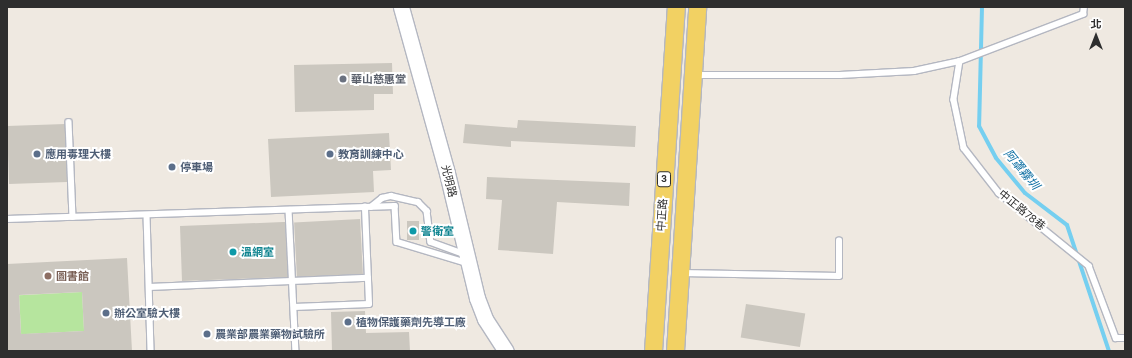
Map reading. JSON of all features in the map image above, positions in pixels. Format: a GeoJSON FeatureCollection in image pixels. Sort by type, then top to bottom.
{"type":"FeatureCollection","features":[{"type":"Feature","properties":{"kind":"main road","name":"中正路"},"geometry":{"type":"LineString","coordinates":[[653,351],[676,7]]}},
{"type":"Feature","properties":{"kind":"main road","name":"中正路"},"geometry":{"type":"LineString","coordinates":[[675,351],[694,75],[697,7]]}},
{"type":"Feature","properties":{"kind":"street","name":"光明路"},"geometry":{"type":"LineString","coordinates":[[401,7],[432,114],[468,260],[485,319],[506,351]]}},
{"type":"Feature","properties":{"kind":"lane"},"geometry":{"type":"LineString","coordinates":[[694,75],[877,73],[914,71],[960,61],[1083,14],[1084,7]]}},
{"type":"Feature","properties":{"kind":"lane","name":"中正路78巷"},"geometry":{"type":"LineString","coordinates":[[960,61],[954,100],[964,148],[999,193],[1089,266],[1116,338],[1125,338]]}},
{"type":"Feature","properties":{"kind":"lane"},"geometry":{"type":"LineString","coordinates":[[69,122],[73,217]]}},
{"type":"Feature","properties":{"kind":"lane"},"geometry":{"type":"LineString","coordinates":[[368,207],[382,198],[391,196],[418,202],[427,211],[433,244],[468,260]]}},
{"type":"Feature","properties":{"kind":"lane"},"geometry":{"type":"LineString","coordinates":[[7,219],[396,206],[397,242],[468,260]]}},
{"type":"Feature","properties":{"kind":"lane"},"geometry":{"type":"LineString","coordinates":[[294,307],[369,304],[368,207]]}},
{"type":"Feature","properties":{"kind":"lane"},"geometry":{"type":"LineString","coordinates":[[289,210],[296,351]]}},
{"type":"Feature","properties":{"kind":"lane"},"geometry":{"type":"LineString","coordinates":[[147,214],[150,351]]}},
{"type":"Feature","properties":{"kind":"lane"},"geometry":{"type":"LineString","coordinates":[[680,273],[839,276],[839,242]]}},
{"type":"Feature","properties":{"kind":"lane"},"geometry":{"type":"LineString","coordinates":[[149,287],[368,278]]}},
{"type":"Feature","properties":{"kind":"green space"},"geometry":{"type":"Polygon","coordinates":[[[82,292],[84,331],[21,334],[19,295],[82,292]]]}},
{"type":"Feature","properties":{"kind":"building","name":"華山慈惠堂"},"geometry":{"type":"Polygon","coordinates":[[[392,63],[393,94],[374,94],[374,110],[295,112],[294,65],[392,63]]]}},
{"type":"Feature","properties":{"kind":"building"},"geometry":{"type":"Polygon","coordinates":[[[518,120],[636,126],[635,147],[511,141],[511,147],[463,143],[465,124],[517,128],[518,120]]]}},
{"type":"Feature","properties":{"kind":"building","name":"應用毒理大樓"},"geometry":{"type":"Polygon","coordinates":[[[65,124],[67,182],[9,184],[7,126],[65,124]]]}},
{"type":"Feature","properties":{"kind":"building","name":"教育訓練中心"},"geometry":{"type":"Polygon","coordinates":[[[389,133],[391,170],[373,171],[374,192],[271,197],[268,139],[389,133]]]}},
{"type":"Feature","properties":{"kind":"building"},"geometry":{"type":"Polygon","coordinates":[[[487,177],[630,183],[629,206],[557,202],[553,254],[498,250],[502,200],[486,199],[487,177]]]}},
{"type":"Feature","properties":{"kind":"building","name":"溫網室"},"geometry":{"type":"Polygon","coordinates":[[[360,219],[363,274],[297,277],[294,222],[360,219]]]}},
{"type":"Feature","properties":{"kind":"building","name":"警衛室"},"geometry":{"type":"Polygon","coordinates":[[[407,221],[419,221],[419,240],[407,240],[407,221]]]}},
{"type":"Feature","properties":{"kind":"building","name":"溫網室"},"geometry":{"type":"Polygon","coordinates":[[[285,222],[288,277],[182,281],[180,226],[285,222]]]}},
{"type":"Feature","properties":{"kind":"building","name":"辦公室驗大樓"},"geometry":{"type":"Polygon","coordinates":[[[127,258],[132,351],[7,351],[7,264],[127,258]],[[82,292],[19,295],[21,334],[84,331],[82,292]]]}},
{"type":"Feature","properties":{"kind":"building"},"geometry":{"type":"Polygon","coordinates":[[[746,304],[805,313],[800,347],[741,338],[746,304]]]}},
{"type":"Feature","properties":{"kind":"building","name":"植物保護藥劑先導工廠"},"geometry":{"type":"Polygon","coordinates":[[[365,311],[366,333],[409,332],[410,351],[332,351],[331,312],[365,311]]]}},
{"type":"Feature","properties":{"kind":"waterway","name":"阿罩霧圳"},"geometry":{"type":"LineString","coordinates":[[982,7],[979,126],[996,158],[1025,193],[1067,225],[1109,351]]}},
{"type":"Feature","properties":{"kind":"place","name":"華山慈惠堂"},"geometry":{"type":"Point","coordinates":[343,79]}},
{"type":"Feature","properties":{"kind":"place","name":"應用毒理大樓"},"geometry":{"type":"Point","coordinates":[37,154]}},
{"type":"Feature","properties":{"kind":"place","name":"教育訓練中心"},"geometry":{"type":"Point","coordinates":[330,154]}},
{"type":"Feature","properties":{"kind":"place","name":"停車場"},"geometry":{"type":"Point","coordinates":[172,167]}},
{"type":"Feature","properties":{"kind":"place","name":"警衛室"},"geometry":{"type":"Point","coordinates":[413,231]}},
{"type":"Feature","properties":{"kind":"place","name":"溫網室"},"geometry":{"type":"Point","coordinates":[233,252]}},
{"type":"Feature","properties":{"kind":"place","name":"圖書館"},"geometry":{"type":"Point","coordinates":[48,276]}},
{"type":"Feature","properties":{"kind":"place","name":"辦公室驗大樓"},"geometry":{"type":"Point","coordinates":[106,313]}},
{"type":"Feature","properties":{"kind":"place","name":"植物保護藥劑先導工廠"},"geometry":{"type":"Point","coordinates":[348,322]}},
{"type":"Feature","properties":{"kind":"place","name":"農業部農業藥物試驗所"},"geometry":{"type":"Point","coordinates":[207,334]}}]}
